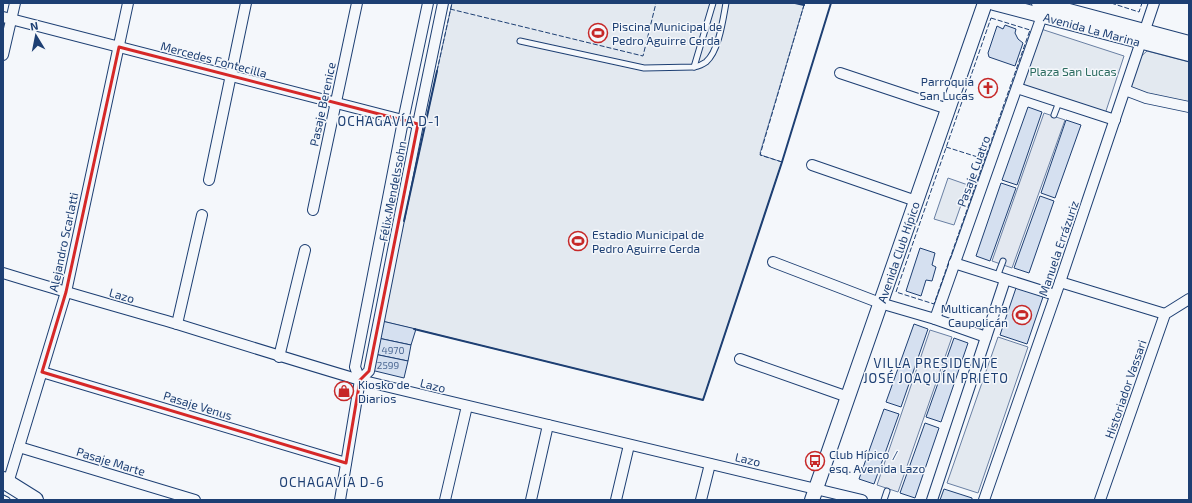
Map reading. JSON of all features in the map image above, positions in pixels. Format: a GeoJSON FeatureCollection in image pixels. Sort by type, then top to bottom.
{"type":"FeatureCollection","features":[{"type":"Feature","properties":{"kind":"main road","name":"Avenida Club Hípico"},"geometry":{"type":"LineString","coordinates":[[814,494],[985,3]]}},
{"type":"Feature","properties":{"kind":"main road","name":"Avenida La Marina"},"geometry":{"type":"LineString","coordinates":[[994,3],[1040,9],[1143,36],[1189,43]]}},
{"type":"Feature","properties":{"kind":"main road","name":"Avenida La Marina"},"geometry":{"type":"LineString","coordinates":[[1143,36],[1189,54]]}},
{"type":"Feature","properties":{"kind":"main road"},"geometry":{"type":"LineString","coordinates":[[5,481],[35,500]]}},
{"type":"Feature","properties":{"kind":"street"},"geometry":{"type":"LineString","coordinates":[[3,56],[7,18],[15,3]]}},
{"type":"Feature","properties":{"kind":"street","name":"Alejandro Scarlatti"},"geometry":{"type":"LineString","coordinates":[[5,481],[19,447],[66,292],[128,3]]}},
{"type":"Feature","properties":{"kind":"street"},"geometry":{"type":"LineString","coordinates":[[208,180],[246,3]]}},
{"type":"Feature","properties":{"kind":"street","name":"Pasaje Berenice"},"geometry":{"type":"LineString","coordinates":[[313,210],[357,3]]}},
{"type":"Feature","properties":{"kind":"street","name":"Félix Mendelssohn"},"geometry":{"type":"LineString","coordinates":[[340,500],[360,380],[355,367],[403,121],[428,3]]}},
{"type":"Feature","properties":{"kind":"street","name":"Félix Mendelssohn"},"geometry":{"type":"LineString","coordinates":[[360,380],[369,371],[443,3]]}},
{"type":"Feature","properties":{"kind":"street","name":"Manuela Errázuriz"},"geometry":{"type":"LineString","coordinates":[[984,500],[1060,282],[1154,3]]}},
{"type":"Feature","properties":{"kind":"street","name":"Pasaje Cuatro"},"geometry":{"type":"LineString","coordinates":[[935,319],[1017,88],[1040,9]]}},
{"type":"Feature","properties":{"kind":"street","name":"Mercedes Fontecilla"},"geometry":{"type":"LineString","coordinates":[[7,18],[418,124]]}},
{"type":"Feature","properties":{"kind":"street"},"geometry":{"type":"LineString","coordinates":[[840,73],[948,109]]}},
{"type":"Feature","properties":{"kind":"street"},"geometry":{"type":"LineString","coordinates":[[1017,88],[1114,120]]}},
{"type":"Feature","properties":{"kind":"street"},"geometry":{"type":"LineString","coordinates":[[1125,90],[1146,98],[1189,107]]}},
{"type":"Feature","properties":{"kind":"street"},"geometry":{"type":"LineString","coordinates":[[812,165],[916,201]]}},
{"type":"Feature","properties":{"kind":"street"},"geometry":{"type":"LineString","coordinates":[[177,324],[202,214]]}},
{"type":"Feature","properties":{"kind":"street"},"geometry":{"type":"LineString","coordinates":[[279,357],[305,250]]}},
{"type":"Feature","properties":{"kind":"street"},"geometry":{"type":"LineString","coordinates":[[772,262],[880,303],[935,319],[986,337]]}},
{"type":"Feature","properties":{"kind":"street"},"geometry":{"type":"LineString","coordinates":[[954,263],[1055,295]]}},
{"type":"Feature","properties":{"kind":"street","name":"Lazo"},"geometry":{"type":"LineString","coordinates":[[3,273],[177,324],[279,357],[360,380],[710,464],[814,494],[862,500]]}},
{"type":"Feature","properties":{"kind":"street"},"geometry":{"type":"LineString","coordinates":[[932,500],[986,337],[1001,278]]}},
{"type":"Feature","properties":{"kind":"street"},"geometry":{"type":"LineString","coordinates":[[1060,282],[1165,314],[1189,299]]}},
{"type":"Feature","properties":{"kind":"street","name":"Historiador Vassari"},"geometry":{"type":"LineString","coordinates":[[1100,500],[1165,314]]}},
{"type":"Feature","properties":{"kind":"street"},"geometry":{"type":"LineString","coordinates":[[740,359],[848,397]]}},
{"type":"Feature","properties":{"kind":"street","name":"Pasaje Venus"},"geometry":{"type":"LineString","coordinates":[[42,372],[346,463]]}},
{"type":"Feature","properties":{"kind":"street"},"geometry":{"type":"LineString","coordinates":[[445,500],[467,406]]}},
{"type":"Feature","properties":{"kind":"street"},"geometry":{"type":"LineString","coordinates":[[531,500],[548,425]]}},
{"type":"Feature","properties":{"kind":"street"},"geometry":{"type":"LineString","coordinates":[[616,500],[629,445]]}},
{"type":"Feature","properties":{"kind":"street","name":"Pasaje Marte"},"geometry":{"type":"LineString","coordinates":[[19,447],[195,500]]}},
{"type":"Feature","properties":{"kind":"street"},"geometry":{"type":"LineString","coordinates":[[701,500],[710,464]]}},
{"type":"Feature","properties":{"kind":"lane"},"geometry":{"type":"LineString","coordinates":[[694,67],[713,3]]}},
{"type":"Feature","properties":{"kind":"lane"},"geometry":{"type":"LineString","coordinates":[[520,41],[644,68],[694,67],[707,61],[713,52],[719,36],[726,3]]}},
{"type":"Feature","properties":{"kind":"lane"},"geometry":{"type":"LineString","coordinates":[[1054,115],[1059,102]]}},
{"type":"Feature","properties":{"kind":"lane"},"geometry":{"type":"LineString","coordinates":[[1001,278],[1003,261]]}},
{"type":"Feature","properties":{"kind":"lane"},"geometry":{"type":"LineString","coordinates":[[884,500],[887,491]]}},
{"type":"Feature","properties":{"kind":"highlighted area"},"geometry":{"type":"Polygon","coordinates":[[[119,47],[418,124],[369,371],[360,380],[346,463],[42,372],[66,292],[119,47]]]}},
{"type":"Feature","properties":{"kind":"green space","name":"Estadio Municipal de Pedro Aguirre Cerda"},"geometry":{"type":"Polygon","coordinates":[[[452,3],[795,3],[804,5],[760,153],[761,155],[782,162],[703,400],[382,321],[452,3]]]}},
{"type":"Feature","properties":{"kind":"green space","name":"Plaza San Lucas"},"geometry":{"type":"Polygon","coordinates":[[[1041,29],[1124,56],[1105,114],[1022,87],[1041,29]]]}},
{"type":"Feature","properties":{"kind":"green space"},"geometry":{"type":"Polygon","coordinates":[[[1147,51],[1189,62],[1189,104],[1129,89],[1137,63],[1147,51]]]}},
{"type":"Feature","properties":{"kind":"green space"},"geometry":{"type":"Polygon","coordinates":[[[948,178],[968,185],[954,225],[934,219],[948,178]]]}},
{"type":"Feature","properties":{"kind":"green space"},"geometry":{"type":"Polygon","coordinates":[[[998,337],[1028,347],[978,493],[947,483],[998,337]]]}},
{"type":"Feature","properties":{"kind":"shaded area"},"geometry":{"type":"Polygon","coordinates":[[[1044,113],[1065,120],[1012,268],[992,261],[1044,113]]]}},
{"type":"Feature","properties":{"kind":"shaded area"},"geometry":{"type":"Polygon","coordinates":[[[930,330],[952,337],[898,492],[877,485],[930,330]]]}},
{"type":"Feature","properties":{"kind":"building"},"geometry":{"type":"Polygon","coordinates":[[[1005,25],[1016,29],[1015,33],[1018,39],[1023,43],[1015,66],[989,57],[988,53],[997,26],[1003,29],[1005,25]]]}},
{"type":"Feature","properties":{"kind":"building"},"geometry":{"type":"Polygon","coordinates":[[[1028,107],[1042,112],[1017,185],[1002,180],[1028,107]]]}},
{"type":"Feature","properties":{"kind":"building"},"geometry":{"type":"Polygon","coordinates":[[[1066,120],[1081,125],[1055,198],[1041,193],[1066,120]]]}},
{"type":"Feature","properties":{"kind":"building"},"geometry":{"type":"Polygon","coordinates":[[[1001,183],[1016,188],[990,261],[976,256],[1001,183]]]}},
{"type":"Feature","properties":{"kind":"building"},"geometry":{"type":"Polygon","coordinates":[[[1040,196],[1054,201],[1029,273],[1014,268],[1040,196]]]}},
{"type":"Feature","properties":{"kind":"building"},"geometry":{"type":"Polygon","coordinates":[[[920,248],[935,253],[932,265],[936,267],[932,281],[926,280],[921,296],[906,291],[920,248]]]}},
{"type":"Feature","properties":{"kind":"building","name":"Multicancha Caupolicán"},"geometry":{"type":"Polygon","coordinates":[[[1017,285],[1044,294],[1027,344],[1000,335],[1017,285]]]}},
{"type":"Feature","properties":{"kind":"building"},"geometry":{"type":"Polygon","coordinates":[[[382,321],[416,329],[411,345],[378,338],[382,321]]]}},
{"type":"Feature","properties":{"kind":"building"},"geometry":{"type":"Polygon","coordinates":[[[914,324],[928,329],[901,407],[886,402],[914,324]]]}},
{"type":"Feature","properties":{"kind":"building"},"geometry":{"type":"Polygon","coordinates":[[[378,338],[411,345],[408,361],[374,354],[378,338]]]}},
{"type":"Feature","properties":{"kind":"building"},"geometry":{"type":"Polygon","coordinates":[[[954,338],[968,343],[941,422],[926,417],[954,338]]]}},
{"type":"Feature","properties":{"kind":"building"},"geometry":{"type":"Polygon","coordinates":[[[374,354],[408,361],[404,378],[371,370],[374,354]]]}},
{"type":"Feature","properties":{"kind":"building"},"geometry":{"type":"Polygon","coordinates":[[[884,409],[899,414],[874,484],[859,479],[884,409]]]}},
{"type":"Feature","properties":{"kind":"building"},"geometry":{"type":"Polygon","coordinates":[[[925,423],[939,428],[915,498],[900,493],[925,423]]]}},
{"type":"Feature","properties":{"kind":"building"},"geometry":{"type":"Polygon","coordinates":[[[944,489],[972,498],[972,500],[940,500],[944,489]]]}},
{"type":"Feature","properties":{"kind":"fence"},"geometry":{"type":"LineString","coordinates":[[437,71],[452,3]]}},
{"type":"Feature","properties":{"kind":"fence"},"geometry":{"type":"LineString","coordinates":[[450,9],[643,56],[656,3]]}},
{"type":"Feature","properties":{"kind":"fence"},"geometry":{"type":"LineString","coordinates":[[1111,3],[1139,12],[1142,3]]}},
{"type":"Feature","properties":{"kind":"fence"},"geometry":{"type":"LineString","coordinates":[[782,162],[760,155],[804,5]]}},
{"type":"Feature","properties":{"kind":"fence"},"geometry":{"type":"LineString","coordinates":[[991,18],[1030,30],[934,304],[896,292],[991,18]]}},
{"type":"Feature","properties":{"kind":"fence"},"geometry":{"type":"LineString","coordinates":[[946,147],[984,159]]}},
{"type":"Feature","properties":{"kind":"wall"},"geometry":{"type":"LineString","coordinates":[[795,3],[804,5],[804,3]]}},
{"type":"Feature","properties":{"kind":"wall"},"geometry":{"type":"LineString","coordinates":[[414,329],[703,400],[782,162],[831,3]]}},
{"type":"Feature","properties":{"kind":"wall"},"geometry":{"type":"LineString","coordinates":[[404,221],[437,71]]}},
{"type":"Feature","properties":{"kind":"place","name":"Piscina Municipal de Pedro Aguirre Cerda"},"geometry":{"type":"Point","coordinates":[598,33]}},
{"type":"Feature","properties":{"kind":"place","name":"Parroquia San Lucas"},"geometry":{"type":"Point","coordinates":[988,88]}},
{"type":"Feature","properties":{"kind":"place","name":"Estadio Municipal de Pedro Aguirre Cerda"},"geometry":{"type":"Point","coordinates":[578,241]}},
{"type":"Feature","properties":{"kind":"place","name":"Multicancha Caupolicán"},"geometry":{"type":"Point","coordinates":[1022,315]}},
{"type":"Feature","properties":{"kind":"place","name":"Kiosko de Diarios"},"geometry":{"type":"Point","coordinates":[344,391]}},
{"type":"Feature","properties":{"kind":"place","name":"Club Hípico / esq. Avenida Lazo"},"geometry":{"type":"Point","coordinates":[815,461]}},
{"type":"Feature","properties":{"kind":"district","name":"OCHAGAVÍA D-1"},"geometry":{"type":"Point","coordinates":[389,121]}},
{"type":"Feature","properties":{"kind":"district","name":"VILLA PRESIDENTE JOSÉ JOAQUÍN PRIETO"},"geometry":{"type":"Point","coordinates":[936,370]}},
{"type":"Feature","properties":{"kind":"district","name":"OCHAGAVÍA D-6"},"geometry":{"type":"Point","coordinates":[332,482]}}]}
